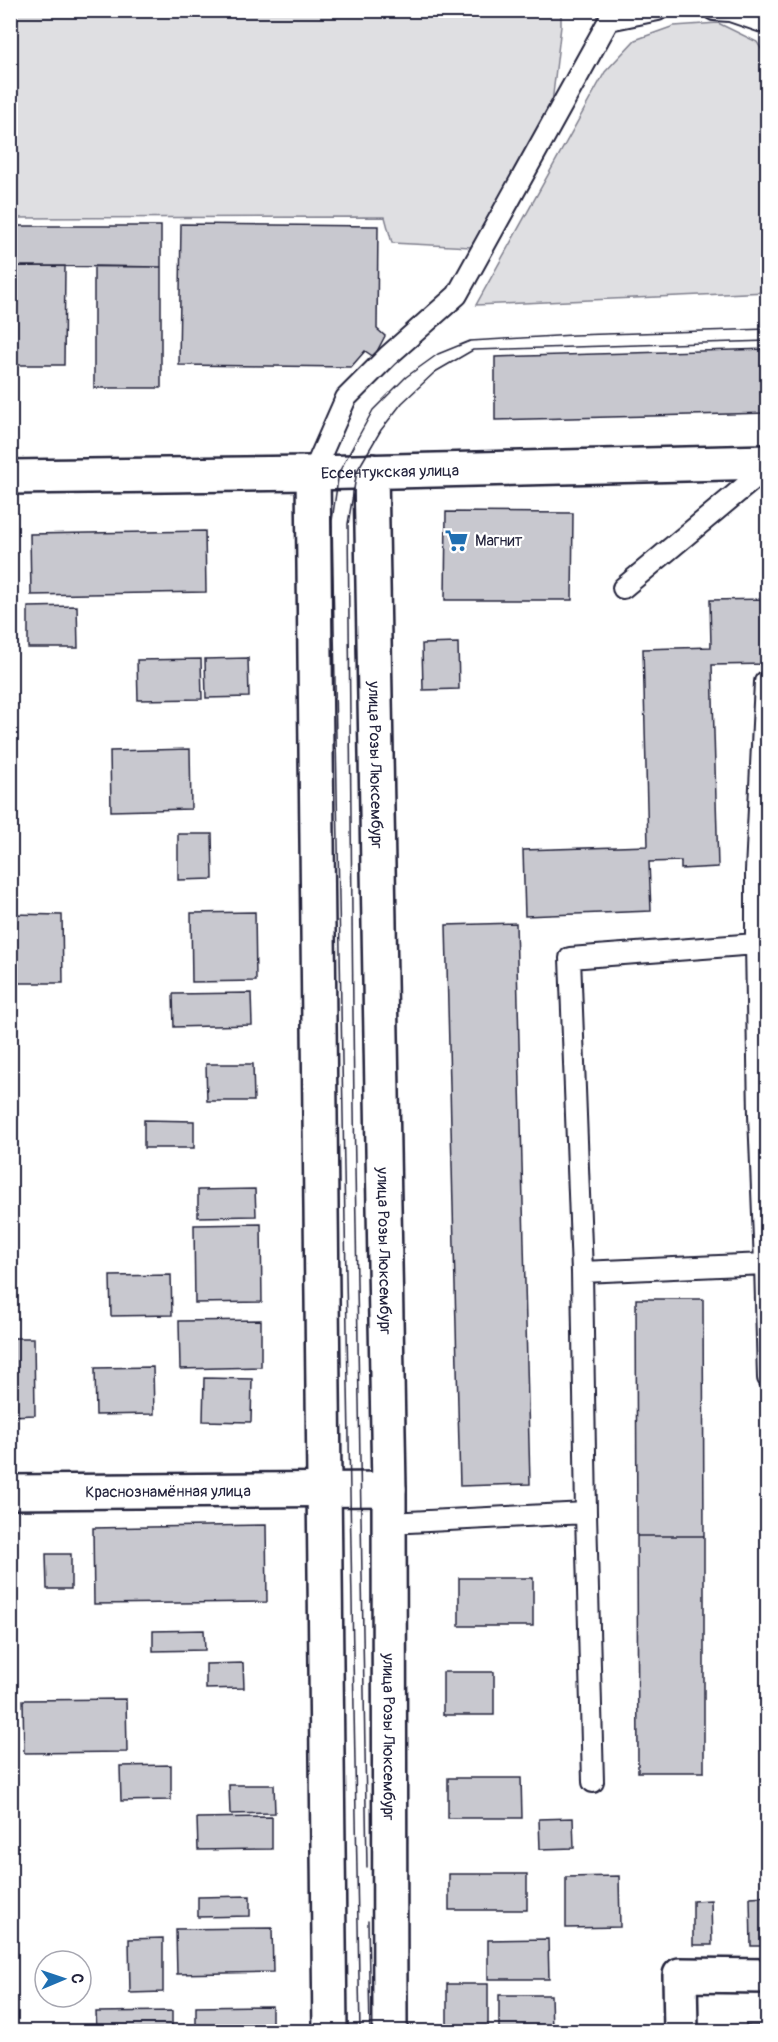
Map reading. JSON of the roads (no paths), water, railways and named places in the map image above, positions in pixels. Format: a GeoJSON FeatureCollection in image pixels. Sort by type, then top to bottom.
{"type":"FeatureCollection","features":[{"type":"Feature","properties":{"kind":"street","name":"Ессентукская улица"},"geometry":{"type":"LineString","coordinates":[[10,477],[768,464]]}},
{"type":"Feature","properties":{"kind":"street","name":"улица Розы Люксембург"},"geometry":{"type":"LineString","coordinates":[[370,471],[389,1489],[390,2031]]}},
{"type":"Feature","properties":{"kind":"street"},"geometry":{"type":"LineString","coordinates":[[313,473],[330,2031]]}},
{"type":"Feature","properties":{"kind":"street","name":"Краснознамённая улица"},"geometry":{"type":"LineString","coordinates":[[10,1492],[389,1489]]}},
{"type":"Feature","properties":{"kind":"street"},"geometry":{"type":"LineString","coordinates":[[681,2031],[680,1975],[768,1976]]}},
{"type":"Feature","properties":{"kind":"lane"},"geometry":{"type":"LineString","coordinates":[[313,473],[346,398],[388,356],[458,295],[609,20],[658,10]]}},
{"type":"Feature","properties":{"kind":"lane"},"geometry":{"type":"LineString","coordinates":[[714,10],[730,11],[768,24]]}},
{"type":"Feature","properties":{"kind":"lane"},"geometry":{"type":"LineString","coordinates":[[622,588],[768,464]]}},
{"type":"Feature","properties":{"kind":"lane"},"geometry":{"type":"LineString","coordinates":[[768,682],[765,682],[757,847],[756,944],[768,1378]]}},
{"type":"Feature","properties":{"kind":"lane"},"geometry":{"type":"LineString","coordinates":[[593,1782],[582,1272],[570,958],[756,944]]}},
{"type":"Feature","properties":{"kind":"lane"},"geometry":{"type":"LineString","coordinates":[[582,1272],[765,1264]]}},
{"type":"Feature","properties":{"kind":"lane"},"geometry":{"type":"LineString","coordinates":[[389,1522],[586,1513]]}},
{"type":"Feature","properties":{"kind":"tram line"},"geometry":{"type":"LineString","coordinates":[[360,2032],[332,521],[339,472],[373,410],[406,377],[438,354],[470,341],[573,335],[768,329]]}},
{"type":"Feature","properties":{"kind":"tram line"},"geometry":{"type":"LineString","coordinates":[[367,1867],[354,1109],[348,524],[357,471],[381,430],[402,403],[435,372],[473,350],[768,341]]}},
{"type":"Feature","properties":{"kind":"tram line"},"geometry":{"type":"LineString","coordinates":[[368,1921],[370,2032]]}},
{"type":"Feature","properties":{"kind":"place","name":"Магнит"},"geometry":{"type":"Point","coordinates":[457,540]}}]}
